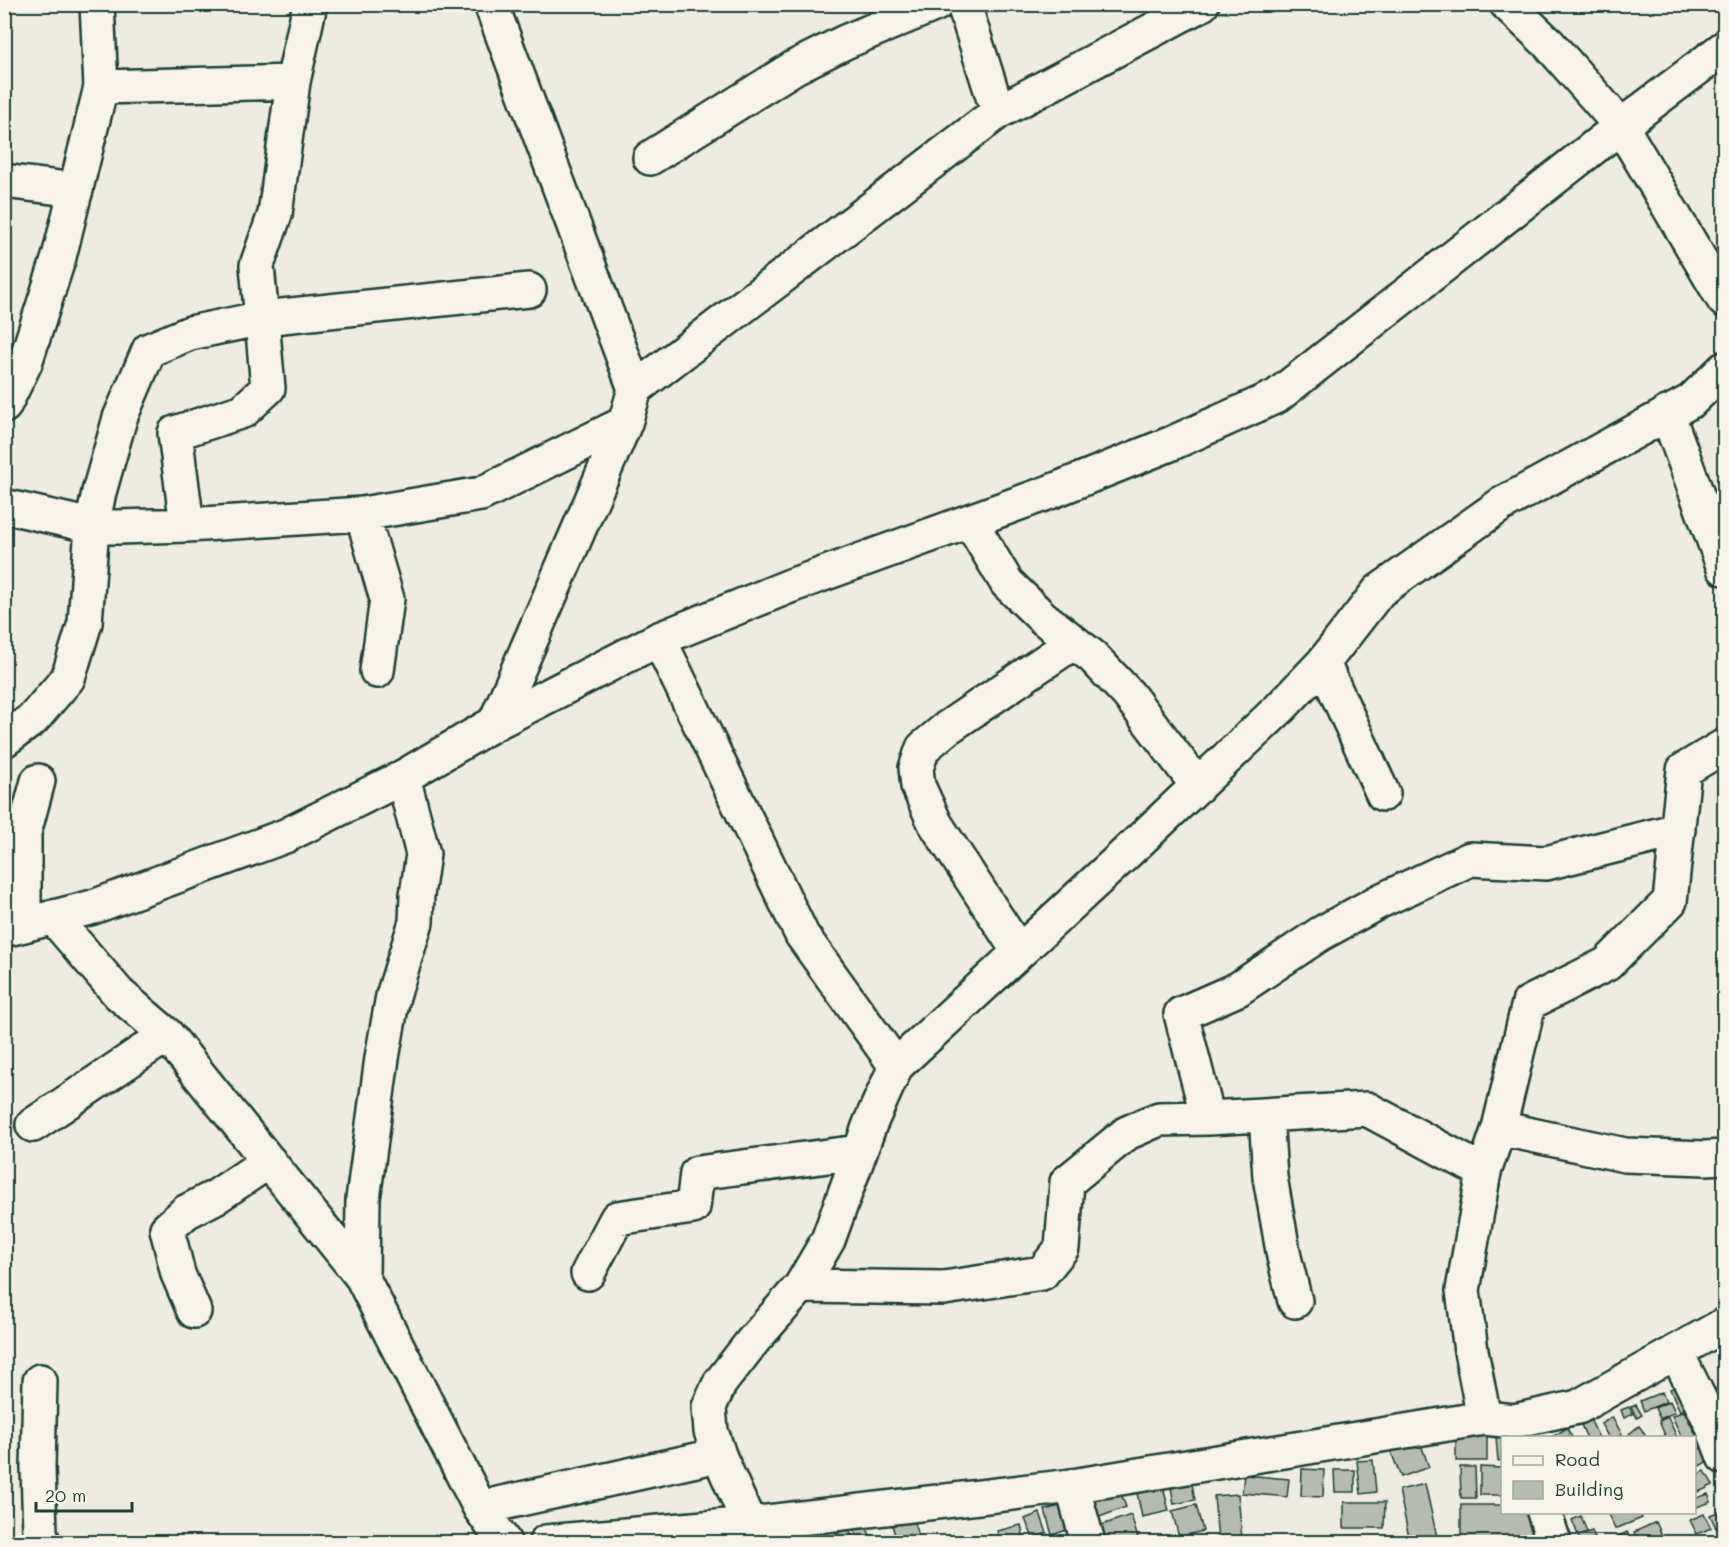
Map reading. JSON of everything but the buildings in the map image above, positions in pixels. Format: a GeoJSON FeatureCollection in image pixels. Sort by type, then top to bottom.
{"type":"FeatureCollection","features":[{"type":"Feature","properties":{"kind":"street"},"geometry":{"type":"LineString","coordinates":[[4,406],[25,363],[59,257],[101,87],[97,4]]}},
{"type":"Feature","properties":{"kind":"street"},"geometry":{"type":"LineString","coordinates":[[187,525],[175,433],[243,411],[268,388],[257,266],[275,214],[293,82],[310,4]]}},
{"type":"Feature","properties":{"kind":"street"},"geometry":{"type":"LineString","coordinates":[[490,4],[635,389]]}},
{"type":"Feature","properties":{"kind":"street"},"geometry":{"type":"LineString","coordinates":[[650,158],[795,67],[845,42],[936,4]]}},
{"type":"Feature","properties":{"kind":"street"},"geometry":{"type":"LineString","coordinates":[[967,4],[965,8],[999,112]]}},
{"type":"Feature","properties":{"kind":"street"},"geometry":{"type":"LineString","coordinates":[[495,723],[625,423],[635,389],[999,112],[1202,4]]}},
{"type":"Feature","properties":{"kind":"street"},"geometry":{"type":"LineString","coordinates":[[1507,4],[1549,44],[1621,126],[1725,300]]}},
{"type":"Feature","properties":{"kind":"street"},"geometry":{"type":"LineString","coordinates":[[27,924],[93,907],[285,836],[403,777],[495,723],[659,639],[790,586],[1050,492],[1170,444],[1277,396],[1621,126],[1725,48]]}},
{"type":"Feature","properties":{"kind":"street"},"geometry":{"type":"LineString","coordinates":[[101,87],[293,82]]}},
{"type":"Feature","properties":{"kind":"street"},"geometry":{"type":"LineString","coordinates":[[4,181],[76,190]]}},
{"type":"Feature","properties":{"kind":"street"},"geometry":{"type":"LineString","coordinates":[[4,740],[33,719],[68,678],[85,623],[92,526],[120,418],[149,350],[190,333],[263,318],[529,290]]}},
{"type":"Feature","properties":{"kind":"street"},"geometry":{"type":"LineString","coordinates":[[753,1533],[719,1455],[711,1431],[709,1407],[720,1383],[801,1286],[828,1240],[859,1152],[896,1066],[1280,708],[1323,663],[1380,591],[1502,504],[1691,401],[1725,369]]}},
{"type":"Feature","properties":{"kind":"street"},"geometry":{"type":"LineString","coordinates":[[1667,413],[1725,568]]}},
{"type":"Feature","properties":{"kind":"street"},"geometry":{"type":"LineString","coordinates":[[4,506],[92,526],[187,525],[362,514],[481,494],[625,423]]}},
{"type":"Feature","properties":{"kind":"street"},"geometry":{"type":"LineString","coordinates":[[362,514],[387,599],[377,671]]}},
{"type":"Feature","properties":{"kind":"street"},"geometry":{"type":"LineString","coordinates":[[970,521],[1007,583],[1042,617],[1093,657],[1128,694],[1198,786]]}},
{"type":"Feature","properties":{"kind":"street"},"geometry":{"type":"LineString","coordinates":[[659,639],[802,935],[896,1066]]}},
{"type":"Feature","properties":{"kind":"street"},"geometry":{"type":"LineString","coordinates":[[1019,952],[935,824],[918,786],[916,768],[923,748],[947,728],[1074,642]]}},
{"type":"Feature","properties":{"kind":"street"},"geometry":{"type":"LineString","coordinates":[[1323,663],[1383,794]]}},
{"type":"Feature","properties":{"kind":"street"},"geometry":{"type":"LineString","coordinates":[[1505,1425],[1471,1351],[1463,1290],[1484,1172],[1499,1128],[1529,1003],[1607,964],[1670,900],[1684,770],[1725,746]]}},
{"type":"Feature","properties":{"kind":"street"},"geometry":{"type":"LineString","coordinates":[[362,1277],[363,1199],[382,1058],[393,996],[417,922],[417,895],[423,854],[403,777]]}},
{"type":"Feature","properties":{"kind":"street"},"geometry":{"type":"LineString","coordinates":[[27,924],[24,833],[38,782]]}},
{"type":"Feature","properties":{"kind":"street"},"geometry":{"type":"LineString","coordinates":[[1208,1118],[1182,1014],[1238,989],[1320,934],[1380,901],[1470,859],[1546,863],[1678,830]]}},
{"type":"Feature","properties":{"kind":"street"},"geometry":{"type":"LineString","coordinates":[[27,924],[120,994],[167,1035],[362,1277],[480,1508],[504,1542]]}},
{"type":"Feature","properties":{"kind":"street"},"geometry":{"type":"LineString","coordinates":[[33,1125],[167,1035]]}},
{"type":"Feature","properties":{"kind":"street"},"geometry":{"type":"LineString","coordinates":[[801,1286],[944,1288],[1042,1273],[1062,1248],[1067,1182],[1127,1132],[1159,1119],[1367,1109],[1484,1172]]}},
{"type":"Feature","properties":{"kind":"street"},"geometry":{"type":"LineString","coordinates":[[1266,1115],[1270,1177],[1284,1257],[1295,1300]]}},
{"type":"Feature","properties":{"kind":"street"},"geometry":{"type":"LineString","coordinates":[[1499,1128],[1625,1155],[1725,1157]]}},
{"type":"Feature","properties":{"kind":"street"},"geometry":{"type":"LineString","coordinates":[[588,1273],[616,1218],[693,1207],[697,1173],[859,1152]]}},
{"type":"Feature","properties":{"kind":"street"},"geometry":{"type":"LineString","coordinates":[[194,1311],[178,1274],[167,1229],[186,1212],[217,1196],[269,1161]]}},
{"type":"Feature","properties":{"kind":"street"},"geometry":{"type":"LineString","coordinates":[[546,1542],[753,1533],[1505,1425],[1578,1407],[1725,1325]]}},
{"type":"Feature","properties":{"kind":"street"},"geometry":{"type":"LineString","coordinates":[[1676,1352],[1711,1422],[1725,1456]]}},
{"type":"Feature","properties":{"kind":"street"},"geometry":{"type":"LineString","coordinates":[[40,1381],[38,1467],[40,1532],[43,1542]]}},
{"type":"Feature","properties":{"kind":"street"},"geometry":{"type":"LineString","coordinates":[[480,1508],[719,1455]]}},
{"type":"Feature","properties":{"kind":"street"},"geometry":{"type":"LineString","coordinates":[[1072,1486],[1088,1542]]}},
{"type":"Feature","properties":{"kind":"street"},"geometry":{"type":"LineString","coordinates":[[1545,1514],[1554,1542]]}}]}
